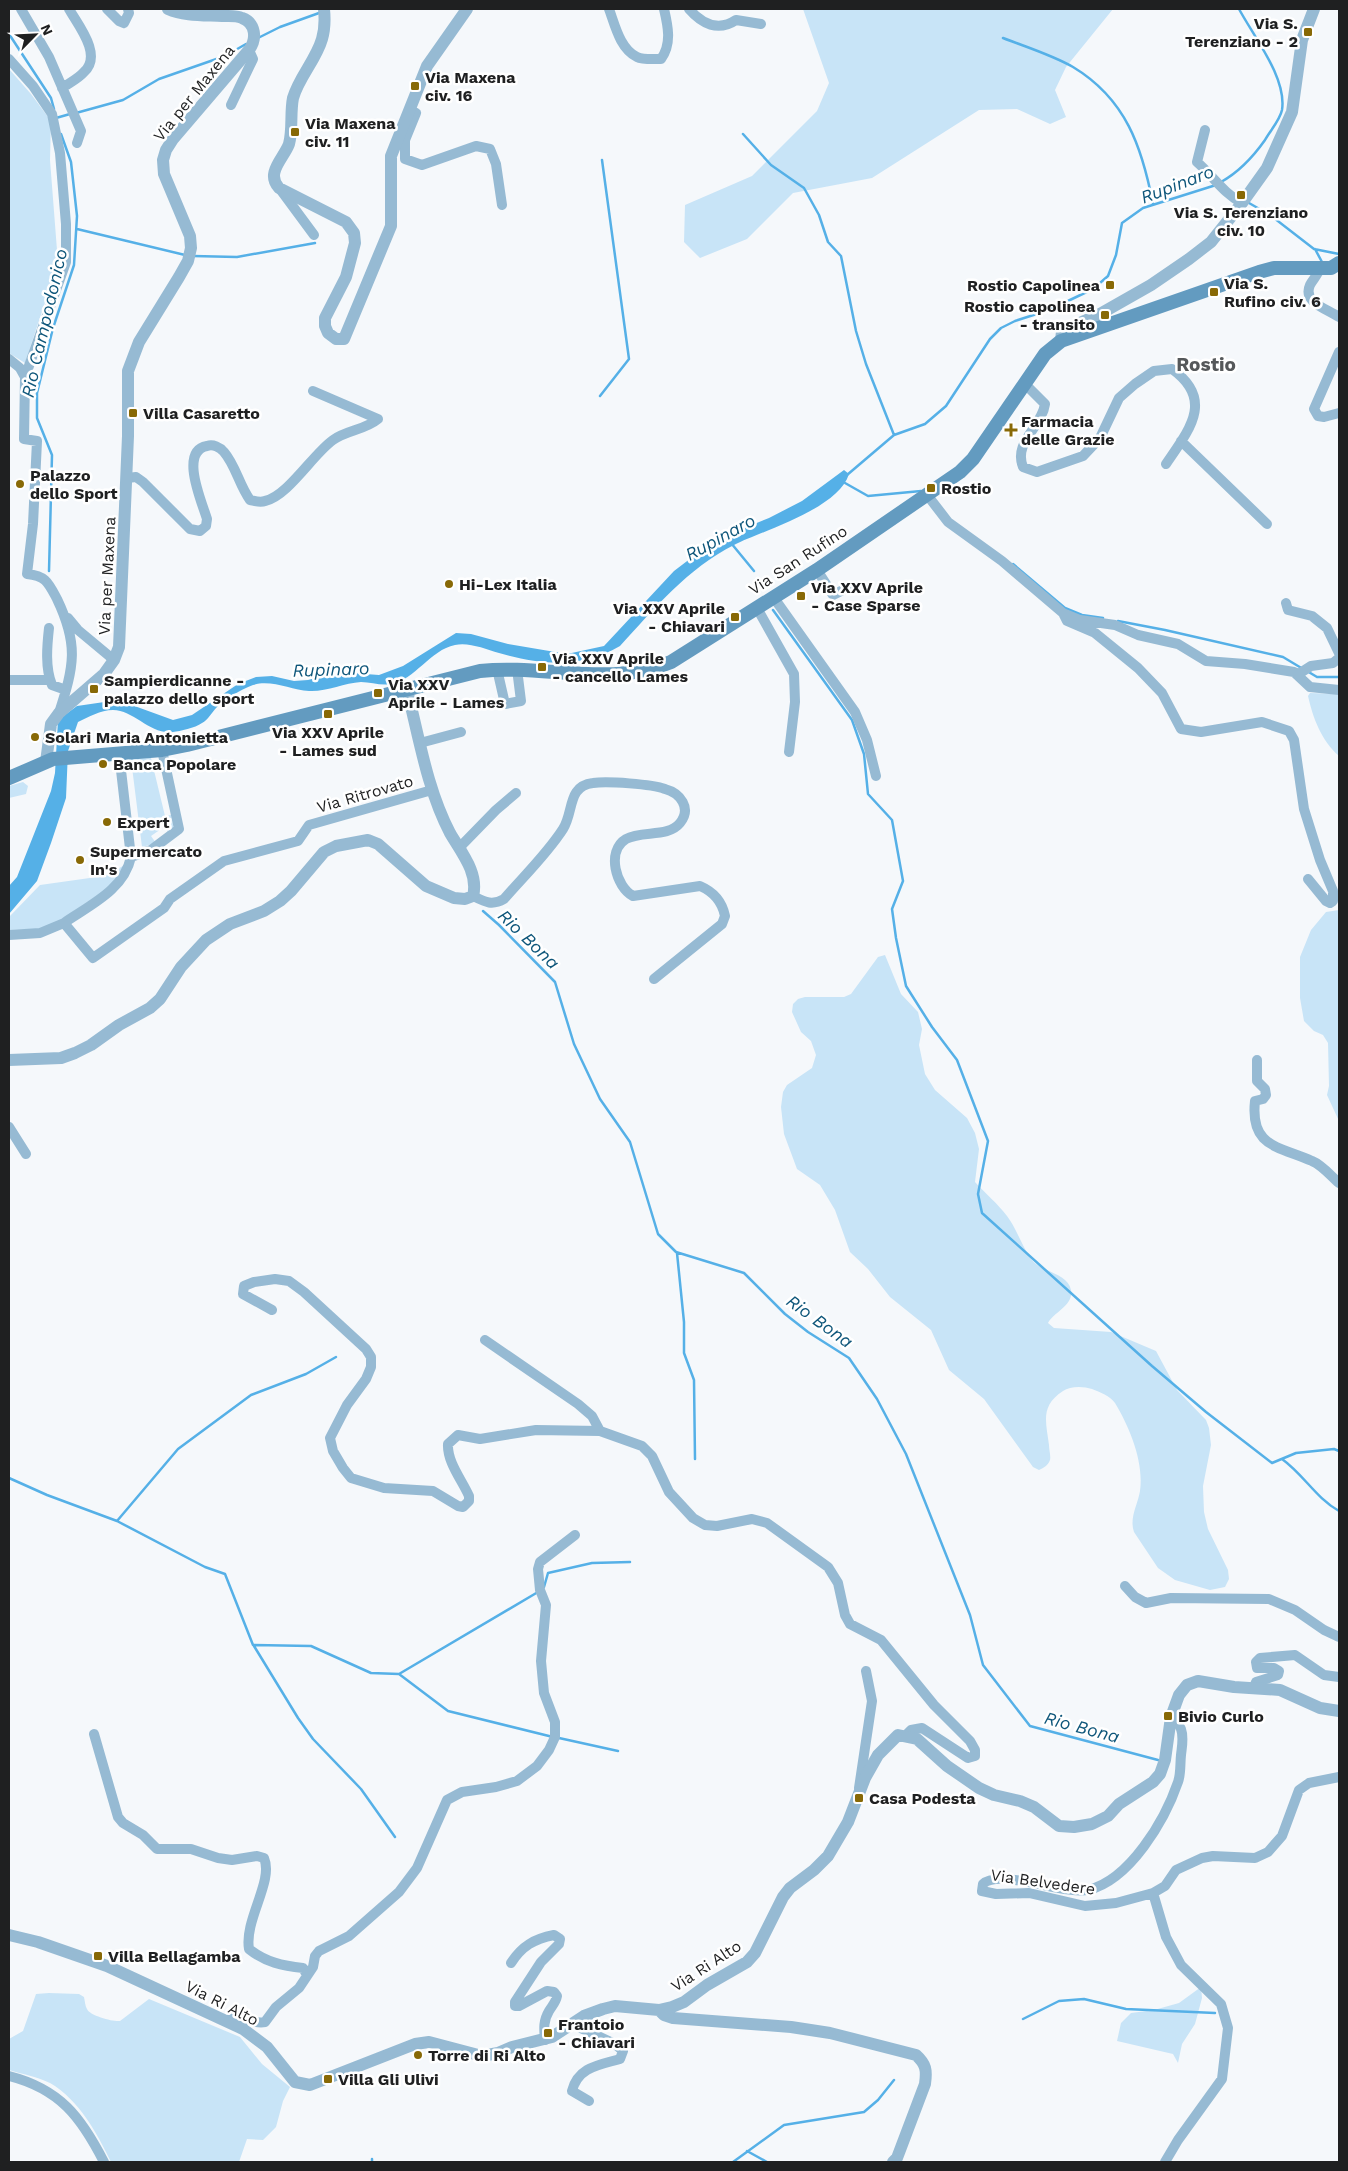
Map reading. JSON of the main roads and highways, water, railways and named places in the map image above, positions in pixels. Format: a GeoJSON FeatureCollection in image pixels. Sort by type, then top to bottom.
{"type":"FeatureCollection","features":[{"type":"Feature","properties":{"kind":"main road","name":"Via San Rufino"},"geometry":{"type":"LineString","coordinates":[[9,778],[50,760],[162,750],[480,671],[517,669],[610,676],[654,669],[671,662],[774,598],[928,496],[960,472],[973,459],[1044,354],[1061,341],[1259,272],[1274,268],[1331,268],[1339,263]]}},
{"type":"Feature","properties":{"kind":"water"},"geometry":{"type":"Polygon","coordinates":[[[844,470],[849,474],[842,486],[831,498],[799,517],[717,554],[672,590],[620,646],[590,658],[561,663],[546,662],[460,644],[446,648],[408,677],[391,684],[361,682],[309,691],[267,683],[253,685],[225,700],[204,722],[180,731],[165,732],[157,730],[128,714],[113,710],[99,712],[78,722],[68,751],[66,798],[51,843],[37,881],[9,914],[9,886],[17,877],[51,791],[55,773],[58,720],[77,706],[118,700],[173,720],[192,715],[238,684],[256,677],[272,676],[294,681],[308,680],[339,672],[379,675],[403,666],[456,633],[471,634],[508,644],[567,654],[604,646],[674,571],[699,552],[709,548],[725,536],[769,518],[802,501],[844,470]]]}},
{"type":"Feature","properties":{"kind":"waterway","name":"Rupinaro"},"geometry":{"type":"LineString","coordinates":[[1221,182],[1240,169],[1256,152],[1277,122],[1282,110],[1280,85],[1275,71],[1239,9]]}},
{"type":"Feature","properties":{"kind":"waterway"},"geometry":{"type":"LineString","coordinates":[[258,38],[280,27],[319,13]]}},
{"type":"Feature","properties":{"kind":"waterway","name":"Rio Campodonico"},"geometry":{"type":"LineString","coordinates":[[9,34],[51,98],[54,109]]}},
{"type":"Feature","properties":{"kind":"waterway"},"geometry":{"type":"LineString","coordinates":[[1003,38],[1048,55],[1073,67],[1106,94],[1119,109],[1137,144],[1149,183],[1153,204]]}},
{"type":"Feature","properties":{"kind":"waterway"},"geometry":{"type":"LineString","coordinates":[[76,113],[123,100],[159,79],[225,56],[246,44]]}},
{"type":"Feature","properties":{"kind":"waterway"},"geometry":{"type":"LineString","coordinates":[[56,118],[70,114]]}},
{"type":"Feature","properties":{"kind":"waterway","name":"Rio Campodonico"},"geometry":{"type":"LineString","coordinates":[[49,571],[52,455],[37,418],[37,393],[53,328],[74,265],[77,216],[71,162],[61,134]]}},
{"type":"Feature","properties":{"kind":"waterway"},"geometry":{"type":"LineString","coordinates":[[743,134],[771,165],[804,188],[819,215],[828,242],[841,256],[856,331],[866,364],[894,435]]}},
{"type":"Feature","properties":{"kind":"waterway"},"geometry":{"type":"LineString","coordinates":[[600,396],[629,359],[602,160]]}},
{"type":"Feature","properties":{"kind":"waterway","name":"Rupinaro"},"geometry":{"type":"LineString","coordinates":[[847,475],[894,435],[925,424],[946,406],[990,339],[1001,328],[1015,321],[1049,310],[1093,289],[1108,276],[1116,255],[1122,223],[1143,208],[1216,185]]}},
{"type":"Feature","properties":{"kind":"waterway"},"geometry":{"type":"LineString","coordinates":[[1249,203],[1270,215],[1314,249],[1339,254]]}},
{"type":"Feature","properties":{"kind":"waterway"},"geometry":{"type":"LineString","coordinates":[[77,229],[185,255]]}},
{"type":"Feature","properties":{"kind":"waterway"},"geometry":{"type":"LineString","coordinates":[[193,256],[237,257],[315,243]]}},
{"type":"Feature","properties":{"kind":"waterway"},"geometry":{"type":"LineString","coordinates":[[1315,249],[1322,262]]}},
{"type":"Feature","properties":{"kind":"waterway"},"geometry":{"type":"LineString","coordinates":[[845,483],[868,496],[921,491]]}},
{"type":"Feature","properties":{"kind":"waterway"},"geometry":{"type":"LineString","coordinates":[[731,543],[754,571]]}},
{"type":"Feature","properties":{"kind":"waterway"},"geometry":{"type":"LineString","coordinates":[[1013,564],[1065,608],[1082,615],[1103,618]]}},
{"type":"Feature","properties":{"kind":"waterway"},"geometry":{"type":"LineString","coordinates":[[773,610],[852,720],[864,754],[868,794],[892,820],[903,881],[892,909],[906,986],[932,1027],[957,1060],[988,1141],[978,1194],[982,1213],[1152,1366],[1206,1412],[1272,1463],[1296,1453],[1334,1449],[1339,1451]]}},
{"type":"Feature","properties":{"kind":"waterway"},"geometry":{"type":"LineString","coordinates":[[1118,621],[1283,657],[1303,669]]}},
{"type":"Feature","properties":{"kind":"waterway"},"geometry":{"type":"LineString","coordinates":[[1307,671],[1317,677],[1339,677]]}},
{"type":"Feature","properties":{"kind":"waterway","name":"Rio Bona"},"geometry":{"type":"LineString","coordinates":[[483,911],[555,982],[574,1044],[600,1099],[630,1142],[658,1234],[676,1252],[744,1273],[785,1314],[808,1332],[849,1358],[877,1399],[906,1454],[970,1615],[983,1665],[1030,1726],[1158,1760]]}},
{"type":"Feature","properties":{"kind":"waterway"},"geometry":{"type":"LineString","coordinates":[[677,1253],[684,1322],[684,1353],[694,1380],[695,1459]]}},
{"type":"Feature","properties":{"kind":"waterway"},"geometry":{"type":"LineString","coordinates":[[117,1521],[178,1449],[251,1395],[306,1374],[336,1357]]}},
{"type":"Feature","properties":{"kind":"waterway"},"geometry":{"type":"LineString","coordinates":[[1282,1459],[1323,1500],[1339,1511]]}},
{"type":"Feature","properties":{"kind":"waterway"},"geometry":{"type":"LineString","coordinates":[[9,1478],[47,1495],[117,1521],[205,1567],[225,1574],[253,1645],[311,1646],[371,1673],[399,1674],[538,1592]]}},
{"type":"Feature","properties":{"kind":"waterway"},"geometry":{"type":"LineString","coordinates":[[544,1587],[548,1573],[592,1563],[630,1562]]}},
{"type":"Feature","properties":{"kind":"waterway"},"geometry":{"type":"LineString","coordinates":[[254,1646],[313,1739],[361,1789],[395,1837]]}},
{"type":"Feature","properties":{"kind":"waterway"},"geometry":{"type":"LineString","coordinates":[[399,1674],[448,1711],[553,1737]]}},
{"type":"Feature","properties":{"kind":"waterway"},"geometry":{"type":"LineString","coordinates":[[559,1738],[618,1751]]}},
{"type":"Feature","properties":{"kind":"waterway"},"geometry":{"type":"LineString","coordinates":[[1023,2019],[1059,2001],[1084,1999],[1126,2009],[1215,2013]]}},
{"type":"Feature","properties":{"kind":"waterway"},"geometry":{"type":"LineString","coordinates":[[733,2162],[784,2125],[864,2112],[878,2100],[894,2080]]}},
{"type":"Feature","properties":{"kind":"waterway"},"geometry":{"type":"LineString","coordinates":[[747,2151],[767,2162]]}},
{"type":"Feature","properties":{"kind":"place","name":"Via S. Terenziano - 2"},"geometry":{"type":"Point","coordinates":[1308,32]}},
{"type":"Feature","properties":{"kind":"place","name":"Via Maxena civ. 16"},"geometry":{"type":"Point","coordinates":[415,86]}},
{"type":"Feature","properties":{"kind":"place","name":"Via Maxena civ. 11"},"geometry":{"type":"Point","coordinates":[295,132]}},
{"type":"Feature","properties":{"kind":"place","name":"Via S. Terenziano civ. 10"},"geometry":{"type":"Point","coordinates":[1241,195]}},
{"type":"Feature","properties":{"kind":"place","name":"Rostio Capolinea"},"geometry":{"type":"Point","coordinates":[1110,285]}},
{"type":"Feature","properties":{"kind":"place","name":"Via S. Rufino civ. 6"},"geometry":{"type":"Point","coordinates":[1214,292]}},
{"type":"Feature","properties":{"kind":"place","name":"Rostio capolinea - transito"},"geometry":{"type":"Point","coordinates":[1105,315]}},
{"type":"Feature","properties":{"kind":"place","name":"Villa Casaretto"},"geometry":{"type":"Point","coordinates":[133,413]}},
{"type":"Feature","properties":{"kind":"place","name":"Farmacia delle Grazie"},"geometry":{"type":"Point","coordinates":[1011,430]}},
{"type":"Feature","properties":{"kind":"place","name":"Palazzo dello Sport"},"geometry":{"type":"Point","coordinates":[20,484]}},
{"type":"Feature","properties":{"kind":"place","name":"Rostio"},"geometry":{"type":"Point","coordinates":[931,488]}},
{"type":"Feature","properties":{"kind":"place","name":"Hi-Lex Italia"},"geometry":{"type":"Point","coordinates":[449,584]}},
{"type":"Feature","properties":{"kind":"place","name":"Via XXV Aprile - Case Sparse"},"geometry":{"type":"Point","coordinates":[801,596]}},
{"type":"Feature","properties":{"kind":"place","name":"Via XXV Aprile - Chiavari"},"geometry":{"type":"Point","coordinates":[735,617]}},
{"type":"Feature","properties":{"kind":"place","name":"Via XXV Aprile - cancello Lames"},"geometry":{"type":"Point","coordinates":[542,667]}},
{"type":"Feature","properties":{"kind":"place","name":"Sampierdicanne - palazzo dello sport"},"geometry":{"type":"Point","coordinates":[94,689]}},
{"type":"Feature","properties":{"kind":"place","name":"Via XXV Aprile - Lames"},"geometry":{"type":"Point","coordinates":[378,693]}},
{"type":"Feature","properties":{"kind":"place","name":"Via XXV Aprile - Lames sud"},"geometry":{"type":"Point","coordinates":[328,714]}},
{"type":"Feature","properties":{"kind":"place","name":"Solari Maria Antonietta"},"geometry":{"type":"Point","coordinates":[35,737]}},
{"type":"Feature","properties":{"kind":"place","name":"Banca Popolare"},"geometry":{"type":"Point","coordinates":[103,764]}},
{"type":"Feature","properties":{"kind":"place","name":"Expert"},"geometry":{"type":"Point","coordinates":[107,822]}},
{"type":"Feature","properties":{"kind":"place","name":"Supermercato In's"},"geometry":{"type":"Point","coordinates":[80,860]}},
{"type":"Feature","properties":{"kind":"place","name":"Bivio Curlo"},"geometry":{"type":"Point","coordinates":[1168,1716]}},
{"type":"Feature","properties":{"kind":"place","name":"Casa Podesta"},"geometry":{"type":"Point","coordinates":[859,1798]}},
{"type":"Feature","properties":{"kind":"place","name":"Villa Bellagamba"},"geometry":{"type":"Point","coordinates":[98,1956]}},
{"type":"Feature","properties":{"kind":"place","name":"Frantoio - Chiavari"},"geometry":{"type":"Point","coordinates":[548,2033]}},
{"type":"Feature","properties":{"kind":"place","name":"Torre di Ri Alto"},"geometry":{"type":"Point","coordinates":[418,2055]}},
{"type":"Feature","properties":{"kind":"place","name":"Villa Gli Ulivi"},"geometry":{"type":"Point","coordinates":[328,2079]}},
{"type":"Feature","properties":{"kind":"district","name":"Rostio"},"geometry":{"type":"Point","coordinates":[1206,364]}}]}
